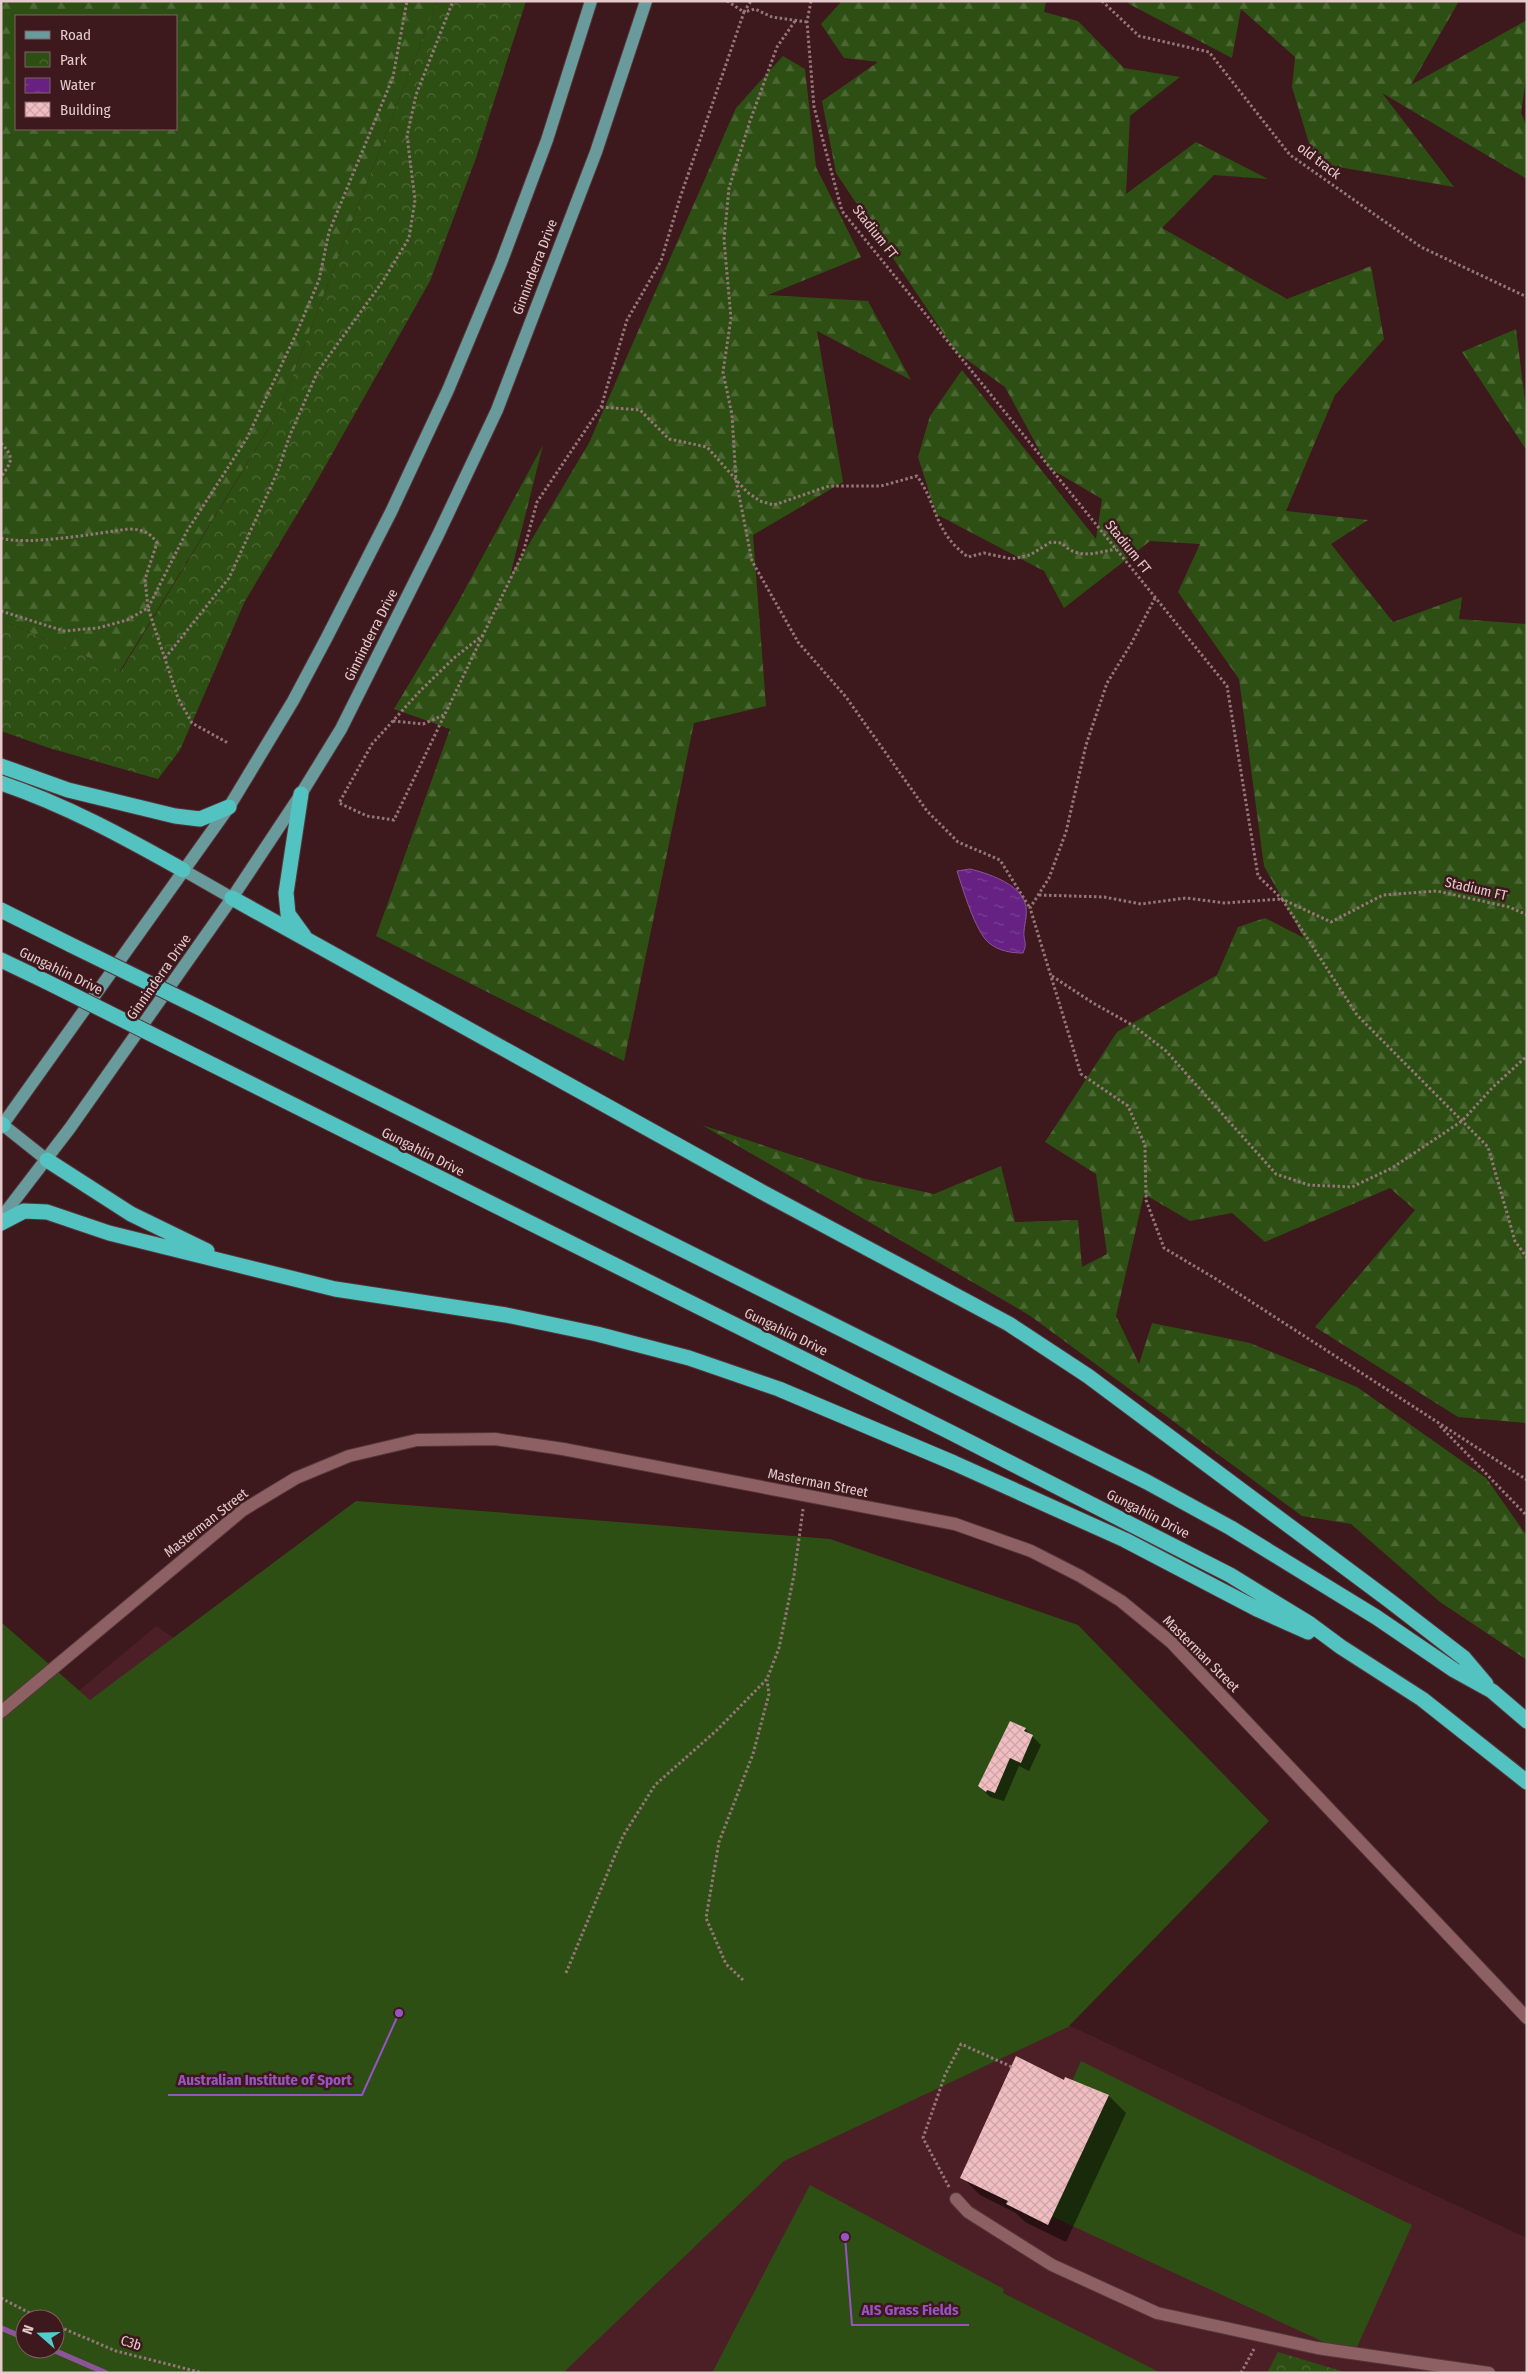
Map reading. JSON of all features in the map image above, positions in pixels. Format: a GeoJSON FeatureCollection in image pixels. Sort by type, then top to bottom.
{"type":"FeatureCollection","features":[{"type":"Feature","properties":{"kind":"highway"},"geometry":{"type":"LineString","coordinates":[[1,766],[68,790],[175,816],[200,819],[228,807]]}},
{"type":"Feature","properties":{"kind":"highway"},"geometry":{"type":"LineString","coordinates":[[1,783],[105,826],[183,870]]}},
{"type":"Feature","properties":{"kind":"highway"},"geometry":{"type":"LineString","coordinates":[[301,794],[286,893],[288,914],[307,940]]}},
{"type":"Feature","properties":{"kind":"highway"},"geometry":{"type":"LineString","coordinates":[[232,898],[762,1192],[1009,1324],[1088,1376],[1390,1601],[1464,1658],[1492,1691]]}},
{"type":"Feature","properties":{"kind":"highway","name":"Gungahlin Drive"},"geometry":{"type":"LineString","coordinates":[[1,910],[1147,1482],[1238,1533],[1376,1617],[1454,1670],[1492,1691],[1527,1721]]}},
{"type":"Feature","properties":{"kind":"highway","name":"Gungahlin Drive"},"geometry":{"type":"LineString","coordinates":[[1,960],[1132,1523],[1230,1575],[1310,1624],[1341,1647],[1422,1699],[1527,1782]]}},
{"type":"Feature","properties":{"kind":"highway"},"geometry":{"type":"LineString","coordinates":[[47,1160],[131,1214],[232,1264]]}},
{"type":"Feature","properties":{"kind":"highway"},"geometry":{"type":"LineString","coordinates":[[1,1223],[24,1211],[46,1212],[109,1233],[335,1290],[506,1315],[597,1334],[689,1358],[779,1389],[954,1463],[1126,1540],[1260,1610],[1341,1647]]}},
{"type":"Feature","properties":{"kind":"main road"},"geometry":{"type":"LineString","coordinates":[[47,1160],[2,1125],[228,807],[292,701],[326,639],[391,512],[448,390],[501,263],[547,140],[591,1]]}},
{"type":"Feature","properties":{"kind":"main road","name":"Ginninderra Drive"},"geometry":{"type":"LineString","coordinates":[[1,1218],[47,1160],[232,898],[301,794],[341,728],[438,536],[497,410],[596,152],[646,1]]}},
{"type":"Feature","properties":{"kind":"main road"},"geometry":{"type":"LineString","coordinates":[[183,870],[232,898]]}},
{"type":"Feature","properties":{"kind":"street","name":"Masterman Street"},"geometry":{"type":"LineString","coordinates":[[1,1712],[243,1510],[296,1478],[349,1456],[417,1440],[496,1439],[563,1449],[964,1527],[1031,1551],[1080,1576],[1121,1601],[1171,1642],[1527,2018]]}},
{"type":"Feature","properties":{"kind":"street"},"geometry":{"type":"LineString","coordinates":[[956,2198],[968,2212],[1052,2265],[1157,2313],[1260,2338],[1408,2363],[1489,2373]]}},
{"type":"Feature","properties":{"kind":"path"},"geometry":{"type":"LineString","coordinates":[[1,611],[64,631],[98,628],[127,620],[148,608],[187,531],[247,438],[297,332],[319,280],[329,232],[393,77],[407,1]]}},
{"type":"Feature","properties":{"kind":"path"},"geometry":{"type":"LineString","coordinates":[[165,658],[229,578],[277,473],[290,435],[318,371],[383,281],[409,238],[415,200],[408,136],[416,95],[453,1]]}},
{"type":"Feature","properties":{"kind":"path"},"geometry":{"type":"LineString","coordinates":[[727,1],[744,12],[755,9],[772,16],[807,22]]}},
{"type":"Feature","properties":{"kind":"path"},"geometry":{"type":"LineString","coordinates":[[483,635],[454,658],[372,744],[339,803],[366,816],[394,820],[523,553],[538,502],[566,456],[601,407],[627,320],[661,261],[680,198],[744,12],[751,1]]}},
{"type":"Feature","properties":{"kind":"path","name":"Stadium FT"},"geometry":{"type":"LineString","coordinates":[[811,1],[807,22],[814,107],[842,211],[1227,686],[1258,876],[1282,899],[1331,922],[1383,896],[1437,891],[1509,907],[1527,915]]}},
{"type":"Feature","properties":{"kind":"path","name":"old track"},"geometry":{"type":"LineString","coordinates":[[1102,1],[1139,36],[1208,52],[1290,155],[1413,242],[1527,297]]}},
{"type":"Feature","properties":{"kind":"path"},"geometry":{"type":"LineString","coordinates":[[795,21],[777,47],[770,62],[729,188],[724,240],[731,318],[723,372],[732,415],[736,480],[752,562],[798,642],[840,690],[927,811],[958,842],[1000,860],[1030,908],[1081,1074],[1128,1106],[1145,1145],[1146,1200],[1164,1248],[1216,1279],[1527,1480]]}},
{"type":"Feature","properties":{"kind":"path"},"geometry":{"type":"LineString","coordinates":[[601,407],[640,410],[668,439],[706,447],[736,480],[760,501],[774,505],[829,486],[881,486],[916,476],[925,488],[942,531],[954,547],[968,557],[984,553],[1012,559],[1030,555],[1050,542],[1062,543],[1068,550],[1087,556],[1116,549]]}},
{"type":"Feature","properties":{"kind":"path"},"geometry":{"type":"LineString","coordinates":[[1,443],[10,453],[11,463],[1,477]]}},
{"type":"Feature","properties":{"kind":"path"},"geometry":{"type":"LineString","coordinates":[[1,538],[8,540],[33,540],[128,529],[138,529],[151,534],[157,543],[145,578],[148,608],[178,698],[192,724],[228,743]]}},
{"type":"Feature","properties":{"kind":"path"},"geometry":{"type":"LineString","coordinates":[[1030,908],[1049,878],[1066,832],[1086,745],[1107,683],[1131,644],[1155,598]]}},
{"type":"Feature","properties":{"kind":"path"},"geometry":{"type":"LineString","coordinates":[[393,721],[423,724],[444,715]]}},
{"type":"Feature","properties":{"kind":"path"},"geometry":{"type":"LineString","coordinates":[[1038,895],[1104,897],[1141,904],[1186,898],[1225,903],[1282,899],[1358,1015],[1488,1147],[1515,1241],[1527,1258]]}},
{"type":"Feature","properties":{"kind":"path"},"geometry":{"type":"LineString","coordinates":[[1052,976],[1093,1003],[1134,1026],[1166,1051],[1276,1174],[1309,1185],[1352,1186],[1392,1168],[1462,1121],[1493,1087],[1527,1056]]}},
{"type":"Feature","properties":{"kind":"path"},"geometry":{"type":"LineString","coordinates":[[1436,1422],[1527,1516]]}},
{"type":"Feature","properties":{"kind":"path"},"geometry":{"type":"LineString","coordinates":[[566,1973],[623,1836],[655,1785],[717,1730],[767,1679],[779,1648],[794,1575],[804,1496]]}},
{"type":"Feature","properties":{"kind":"path"},"geometry":{"type":"LineString","coordinates":[[744,1980],[726,1964],[706,1918],[719,1842],[753,1754],[769,1694],[767,1679]]}},
{"type":"Feature","properties":{"kind":"path"},"geometry":{"type":"LineString","coordinates":[[956,2198],[923,2138],[944,2075],[961,2044],[1012,2066]]}},
{"type":"Feature","properties":{"kind":"path"},"geometry":{"type":"LineString","coordinates":[[1,2298],[22,2309]]}},
{"type":"Feature","properties":{"kind":"path","name":"C3b"},"geometry":{"type":"LineString","coordinates":[[65,2329],[116,2351],[203,2373]]}},
{"type":"Feature","properties":{"kind":"path"},"geometry":{"type":"LineString","coordinates":[[1241,2373],[1260,2338]]}},
{"type":"Feature","properties":{"kind":"shaded area"},"geometry":{"type":"Polygon","coordinates":[[[156,1626],[435,1813],[941,1966],[1527,2238],[1527,2373],[1,2373],[1,1756],[156,1626]]]}},
{"type":"Feature","properties":{"kind":"green space"},"geometry":{"type":"Polygon","coordinates":[[[1,1],[437,1],[279,411],[120,671],[1,620],[1,1]]]}},
{"type":"Feature","properties":{"kind":"green space"},"geometry":{"type":"Polygon","coordinates":[[[437,1],[526,1],[476,158],[430,281],[314,486],[245,601],[180,750],[158,779],[49,748],[1,731],[1,620],[121,671],[279,411],[437,1]]]}},
{"type":"Feature","properties":{"kind":"green space"},"geometry":{"type":"Polygon","coordinates":[[[842,1],[1046,1],[1044,12],[1078,21],[1124,68],[1180,77],[1130,116],[1126,194],[1196,142],[1268,179],[1214,175],[1162,228],[1287,299],[1371,266],[1384,339],[1335,395],[1286,511],[1368,520],[1331,544],[1393,622],[1462,597],[1459,619],[1527,624],[1527,1423],[1458,1417],[1315,1327],[1415,1210],[1390,1188],[1265,1242],[1232,1213],[1190,1221],[1144,1194],[1116,1316],[1139,1364],[1152,1323],[1250,1343],[1357,1387],[1486,1478],[1527,1536],[1527,1660],[1440,1602],[1351,1524],[1302,1516],[1029,1315],[702,1125],[865,1179],[934,1194],[1001,1166],[1015,1222],[1078,1220],[1082,1267],[1107,1254],[1096,1174],[1045,1142],[1117,1032],[1217,975],[1238,927],[1265,918],[1304,938],[1264,866],[1239,679],[1178,592],[1200,544],[1150,541],[1064,608],[1044,571],[936,514],[918,457],[930,416],[962,370],[1096,539],[1102,499],[1049,468],[1005,387],[956,352],[836,173],[822,101],[878,62],[844,58],[821,24],[842,1]]]}},
{"type":"Feature","properties":{"kind":"green space"},"geometry":{"type":"Polygon","coordinates":[[[1127,1],[1459,1],[1411,85],[1527,20],[1527,71],[1521,113],[1527,127],[1527,179],[1382,93],[1454,187],[1315,163],[1292,87],[1295,57],[1241,9],[1232,58],[1129,4],[1127,1]]]}},
{"type":"Feature","properties":{"kind":"green space"},"geometry":{"type":"Polygon","coordinates":[[[783,56],[805,69],[816,167],[861,257],[768,295],[868,301],[911,380],[817,331],[843,482],[753,535],[766,706],[694,723],[624,1061],[376,936],[450,729],[394,709],[457,604],[543,445],[510,576],[589,443],[736,108],[783,56]]]}},
{"type":"Feature","properties":{"kind":"green space"},"geometry":{"type":"Polygon","coordinates":[[[1516,329],[1527,417],[1527,451],[1462,352],[1516,329]]]}},
{"type":"Feature","properties":{"kind":"green space"},"geometry":{"type":"Polygon","coordinates":[[[356,1501],[830,1539],[1078,1625],[1269,1821],[1068,2027],[784,2161],[563,2373],[1,2373],[1,1622],[90,1700],[356,1501]]]}},
{"type":"Feature","properties":{"kind":"green space"},"geometry":{"type":"Polygon","coordinates":[[[1016,2056],[1064,2080],[1065,2077],[1072,2081],[1081,2061],[1412,2225],[1357,2347],[1326,2343],[1053,2217],[1048,2225],[1006,2204],[1016,2056]]]}},
{"type":"Feature","properties":{"kind":"green space"},"geometry":{"type":"Polygon","coordinates":[[[810,2185],[1004,2289],[1003,2293],[1161,2373],[712,2373],[810,2185]]]}},
{"type":"Feature","properties":{"kind":"green space"},"geometry":{"type":"Polygon","coordinates":[[[1278,2352],[1348,2373],[1267,2373],[1278,2352]]]}},
{"type":"Feature","properties":{"kind":"water"},"geometry":{"type":"Polygon","coordinates":[[[970,869],[1002,880],[1017,890],[1022,896],[1026,910],[1025,946],[1023,953],[1001,950],[989,943],[984,937],[970,909],[957,871],[970,869]]]}},
{"type":"Feature","properties":{"kind":"building"},"geometry":{"type":"Polygon","coordinates":[[[1010,1721],[1026,1728],[1024,1731],[1033,1735],[1021,1763],[1010,1758],[995,1793],[987,1790],[986,1792],[978,1786],[1010,1721]]]}},
{"type":"Feature","properties":{"kind":"building"},"geometry":{"type":"Polygon","coordinates":[[[1016,2056],[1064,2080],[1065,2077],[1109,2095],[1048,2225],[1006,2204],[1008,2201],[960,2178],[1016,2056]]]}},
{"type":"Feature","properties":{"kind":"waterway"},"geometry":{"type":"LineString","coordinates":[[1,2328],[15,2334]]}},
{"type":"Feature","properties":{"kind":"waterway"},"geometry":{"type":"LineString","coordinates":[[65,2355],[106,2373]]}},
{"type":"Feature","properties":{"kind":"place","name":"Australian Institute of Sport"},"geometry":{"type":"Point","coordinates":[399,2013]}},
{"type":"Feature","properties":{"kind":"place","name":"AIS Grass Fields"},"geometry":{"type":"Point","coordinates":[845,2237]}}]}
